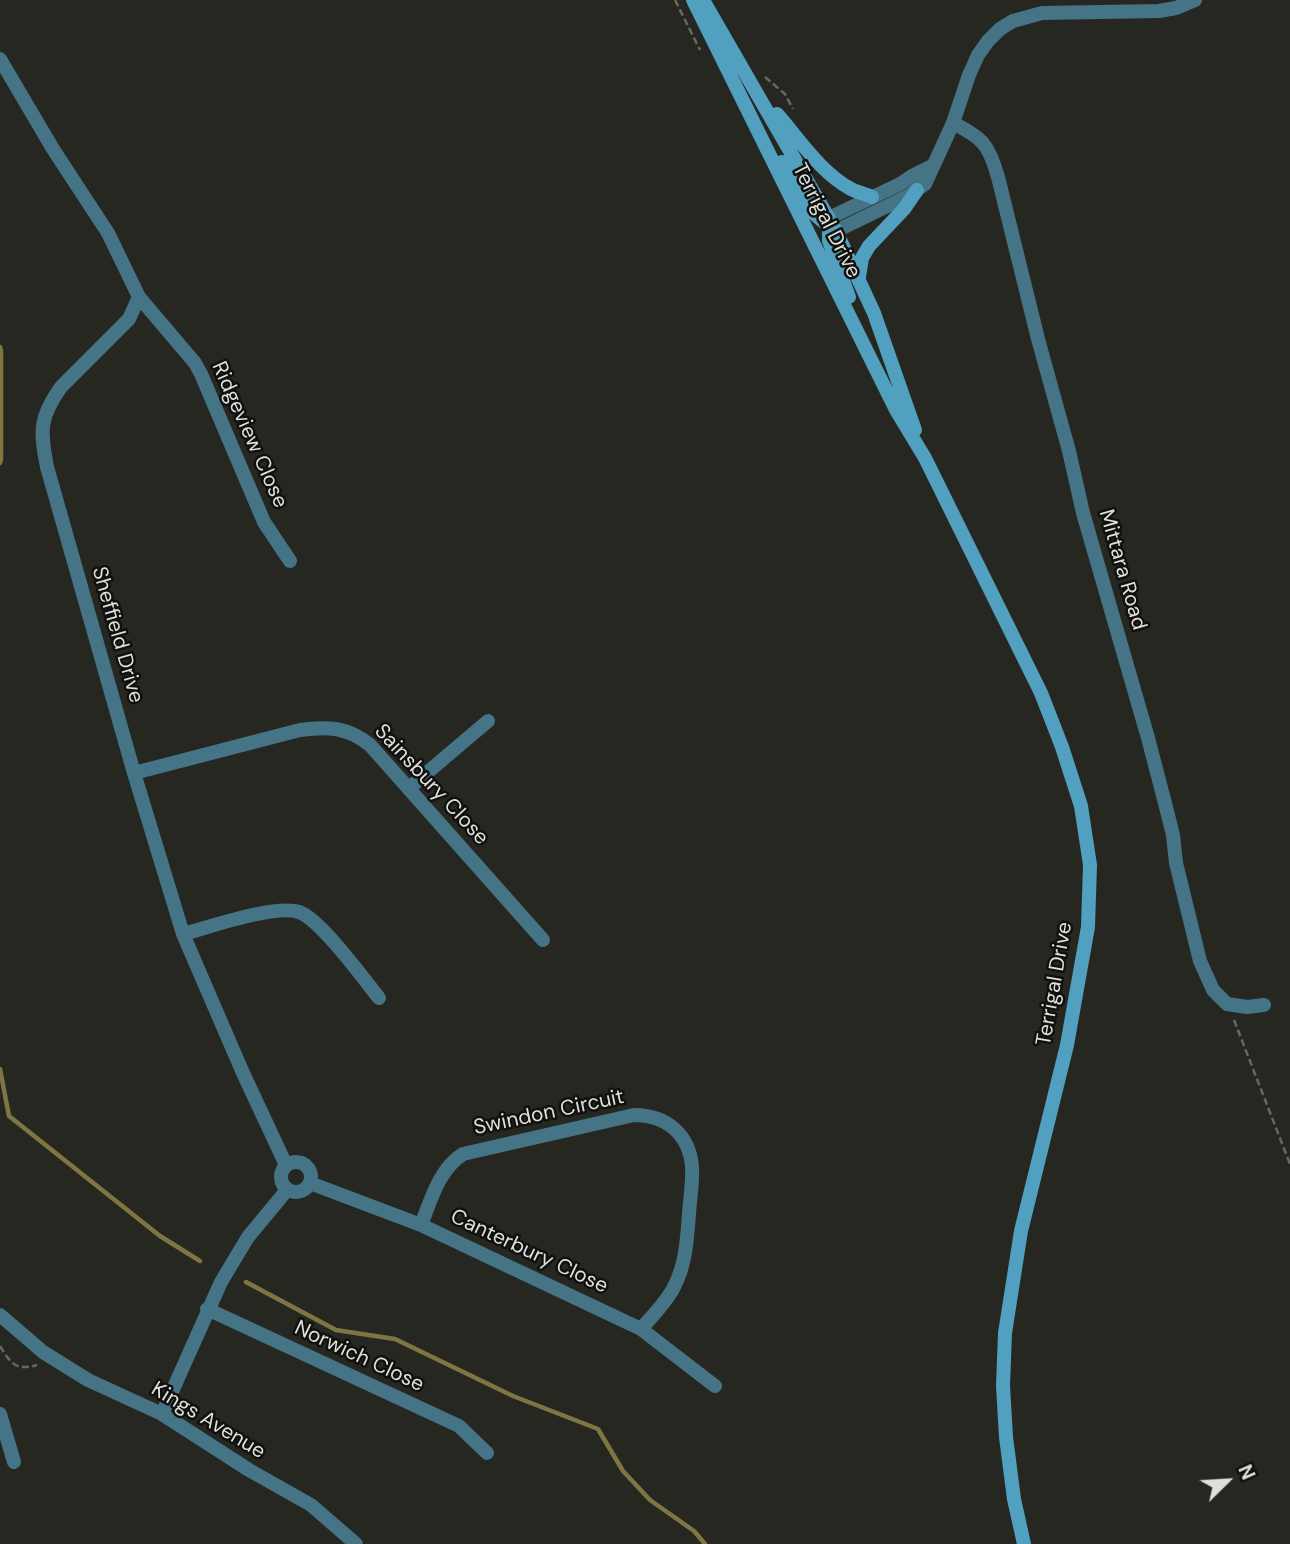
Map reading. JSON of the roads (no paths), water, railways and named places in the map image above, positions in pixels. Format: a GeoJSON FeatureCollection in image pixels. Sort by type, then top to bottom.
{"type":"FeatureCollection","features":[{"type":"Feature","properties":{"kind":"main road","name":"Terrigal Drive"},"geometry":{"type":"LineString","coordinates":[[693,0],[896,410],[925,458],[1041,693],[1081,806],[1090,865],[1088,927],[1067,1045],[1021,1231],[1005,1333],[1003,1386],[1006,1437],[1014,1499],[1024,1544]]}},
{"type":"Feature","properties":{"kind":"main road","name":"Terrigal Drive"},"geometry":{"type":"LineString","coordinates":[[703,0],[859,278],[925,458]]}},
{"type":"Feature","properties":{"kind":"main road"},"geometry":{"type":"LineString","coordinates":[[757,92],[802,142],[813,159],[851,189],[872,197]]}},
{"type":"Feature","properties":{"kind":"main road"},"geometry":{"type":"LineString","coordinates":[[747,108],[813,213],[831,225],[829,242],[868,352]]}},
{"type":"Feature","properties":{"kind":"main road"},"geometry":{"type":"LineString","coordinates":[[859,278],[862,258],[869,246],[904,209],[917,190]]}},
{"type":"Feature","properties":{"kind":"street"},"geometry":{"type":"LineString","coordinates":[[831,225],[908,196],[925,184],[954,123],[978,55],[1000,29],[1013,21],[1042,13],[1158,11],[1176,8],[1195,0]]}},
{"type":"Feature","properties":{"kind":"street"},"geometry":{"type":"LineString","coordinates":[[0,59],[53,149],[108,233],[139,297]]}},
{"type":"Feature","properties":{"kind":"street","name":"Mittara Road"},"geometry":{"type":"LineString","coordinates":[[954,123],[980,139],[993,160],[1083,513],[1166,807],[1176,863],[1200,961],[1213,990],[1227,1004],[1247,1007],[1264,1005]]}},
{"type":"Feature","properties":{"kind":"street"},"geometry":{"type":"LineString","coordinates":[[831,225],[872,197],[932,166]]}},
{"type":"Feature","properties":{"kind":"street","name":"Ridgeview Close"},"geometry":{"type":"LineString","coordinates":[[139,297],[195,363],[264,522],[290,561]]}},
{"type":"Feature","properties":{"kind":"street","name":"Sheffield Drive"},"geometry":{"type":"LineString","coordinates":[[139,297],[129,319],[61,387],[47,409],[42,429],[43,445],[134,773],[183,934],[286,1165]]}},
{"type":"Feature","properties":{"kind":"street"},"geometry":{"type":"LineString","coordinates":[[409,788],[488,721]]}},
{"type":"Feature","properties":{"kind":"street","name":"Sainsbury Close"},"geometry":{"type":"LineString","coordinates":[[134,773],[300,730],[337,728],[353,733],[370,744],[542,940]]}},
{"type":"Feature","properties":{"kind":"street"},"geometry":{"type":"LineString","coordinates":[[183,934],[275,910],[300,912],[316,923],[379,998]]}},
{"type":"Feature","properties":{"kind":"street","name":"Swindon Circuit"},"geometry":{"type":"LineString","coordinates":[[421,1225],[443,1174],[455,1159],[463,1154],[634,1115],[660,1119],[674,1128],[681,1137],[692,1164],[685,1258],[675,1287],[640,1329]]}},
{"type":"Feature","properties":{"kind":"street"},"geometry":{"type":"LineString","coordinates":[[296,1161],[306,1165],[311,1173],[310,1184],[304,1190],[295,1193],[287,1190],[281,1182],[281,1173],[286,1165],[296,1161]]}},
{"type":"Feature","properties":{"kind":"street","name":"Canterbury Close"},"geometry":{"type":"LineString","coordinates":[[310,1184],[421,1225],[640,1329],[715,1387]]}},
{"type":"Feature","properties":{"kind":"street"},"geometry":{"type":"LineString","coordinates":[[162,1414],[221,1282],[243,1246],[287,1190]]}},
{"type":"Feature","properties":{"kind":"street","name":"Norwich Close"},"geometry":{"type":"LineString","coordinates":[[207,1310],[459,1426],[487,1453]]}},
{"type":"Feature","properties":{"kind":"street","name":"Kings Avenue"},"geometry":{"type":"LineString","coordinates":[[0,1315],[43,1352],[88,1380],[162,1414],[311,1505],[356,1544]]}},
{"type":"Feature","properties":{"kind":"street"},"geometry":{"type":"LineString","coordinates":[[0,1415],[14,1462]]}},
{"type":"Feature","properties":{"kind":"waterway"},"geometry":{"type":"LineString","coordinates":[[0,347],[0,463]]}},
{"type":"Feature","properties":{"kind":"waterway"},"geometry":{"type":"LineString","coordinates":[[0,1069],[9,1116],[160,1236],[200,1261]]}},
{"type":"Feature","properties":{"kind":"waterway"},"geometry":{"type":"LineString","coordinates":[[246,1282],[336,1330],[395,1339],[513,1396],[598,1429],[623,1471],[650,1500],[694,1531],[705,1544]]}}]}
